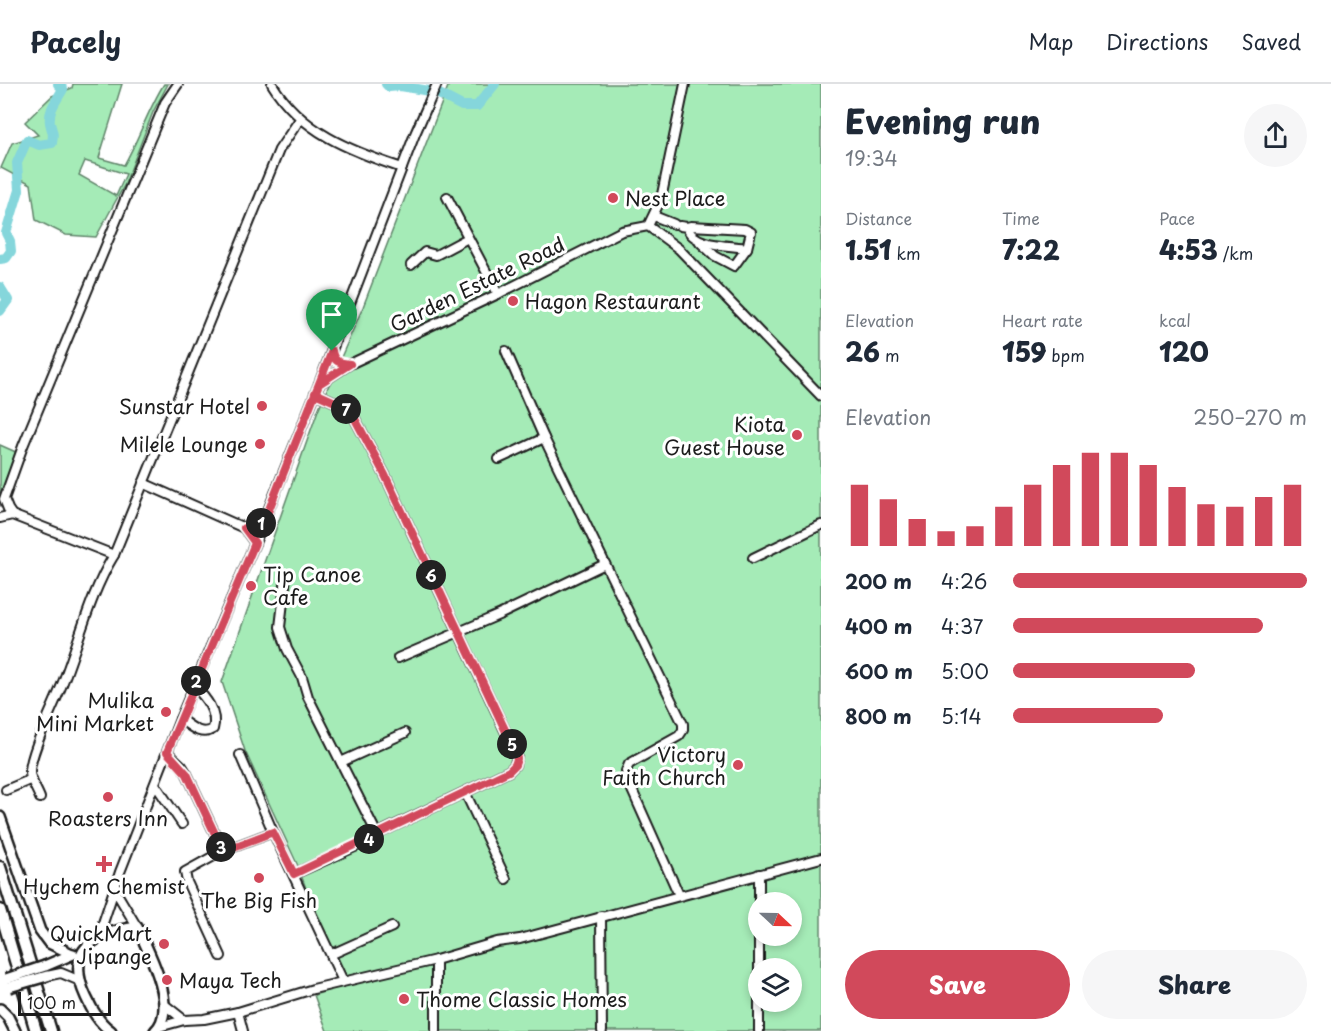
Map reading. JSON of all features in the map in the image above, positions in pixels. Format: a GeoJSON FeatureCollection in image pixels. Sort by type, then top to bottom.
{"type":"FeatureCollection","features":[{"type":"Feature","properties":{"kind":"highway"},"geometry":{"type":"LineString","coordinates":[[0,867],[51,1031]]}},
{"type":"Feature","properties":{"kind":"highway"},"geometry":{"type":"LineString","coordinates":[[0,910],[36,1031]]}},
{"type":"Feature","properties":{"kind":"main road"},"geometry":{"type":"LineString","coordinates":[[0,817],[40,931],[50,944],[72,954]]}},
{"type":"Feature","properties":{"kind":"main road"},"geometry":{"type":"LineString","coordinates":[[4,984],[46,971],[72,954],[82,951],[98,938],[137,927],[157,976],[165,1005],[165,1012],[157,1029]]}},
{"type":"Feature","properties":{"kind":"main road"},"geometry":{"type":"LineString","coordinates":[[82,951],[78,969],[80,981],[93,1011],[111,1031]]}},
{"type":"Feature","properties":{"kind":"main road"},"geometry":{"type":"LineString","coordinates":[[0,1009],[8,1017],[15,1031]]}},
{"type":"Feature","properties":{"kind":"street"},"geometry":{"type":"LineString","coordinates":[[114,555],[12,515],[4,499],[43,395],[165,103],[178,84]]}},
{"type":"Feature","properties":{"kind":"street"},"geometry":{"type":"LineString","coordinates":[[272,84],[300,119],[348,149],[402,168]]}},
{"type":"Feature","properties":{"kind":"street"},"geometry":{"type":"LineString","coordinates":[[98,938],[180,719],[264,522],[415,134],[437,84]]}},
{"type":"Feature","properties":{"kind":"street"},"geometry":{"type":"LineString","coordinates":[[685,84],[662,199],[648,226],[679,249],[821,396]]}},
{"type":"Feature","properties":{"kind":"street"},"geometry":{"type":"LineString","coordinates":[[40,798],[30,773],[40,737],[62,686],[82,624],[104,572],[114,555],[279,150],[300,119]]}},
{"type":"Feature","properties":{"kind":"street"},"geometry":{"type":"LineString","coordinates":[[447,197],[498,294]]}},
{"type":"Feature","properties":{"kind":"street"},"geometry":{"type":"LineString","coordinates":[[654,216],[680,226],[715,256],[734,266],[747,248],[751,232],[745,229],[680,226]]}},
{"type":"Feature","properties":{"kind":"street","name":"Garden Estate Road"},"geometry":{"type":"LineString","coordinates":[[319,384],[350,364],[498,294],[621,231],[648,226]]}},
{"type":"Feature","properties":{"kind":"street"},"geometry":{"type":"LineString","coordinates":[[411,265],[425,252],[436,255],[468,238]]}},
{"type":"Feature","properties":{"kind":"street"},"geometry":{"type":"LineString","coordinates":[[699,241],[747,248]]}},
{"type":"Feature","properties":{"kind":"street"},"geometry":{"type":"LineString","coordinates":[[332,351],[337,362],[350,364]]}},
{"type":"Feature","properties":{"kind":"street"},"geometry":{"type":"LineString","coordinates":[[506,351],[544,438],[683,724],[683,730],[679,736],[629,764],[626,771],[627,782],[679,895]]}},
{"type":"Feature","properties":{"kind":"street"},"geometry":{"type":"LineString","coordinates":[[294,874],[513,768],[517,756],[385,475],[354,417],[344,406],[315,393]]}},
{"type":"Feature","properties":{"kind":"street"},"geometry":{"type":"LineString","coordinates":[[499,459],[544,438]]}},
{"type":"Feature","properties":{"kind":"street"},"geometry":{"type":"LineString","coordinates":[[142,483],[244,528],[255,543]]}},
{"type":"Feature","properties":{"kind":"street"},"geometry":{"type":"LineString","coordinates":[[0,518],[12,515]]}},
{"type":"Feature","properties":{"kind":"street"},"geometry":{"type":"LineString","coordinates":[[244,528],[264,522]]}},
{"type":"Feature","properties":{"kind":"street"},"geometry":{"type":"LineString","coordinates":[[753,558],[821,525]]}},
{"type":"Feature","properties":{"kind":"street"},"geometry":{"type":"LineString","coordinates":[[398,658],[605,564]]}},
{"type":"Feature","properties":{"kind":"street"},"geometry":{"type":"LineString","coordinates":[[286,577],[281,606],[282,635],[302,678],[308,697],[377,834]]}},
{"type":"Feature","properties":{"kind":"street"},"geometry":{"type":"LineString","coordinates":[[180,719],[206,733],[213,729],[214,718],[208,704],[194,686]]}},
{"type":"Feature","properties":{"kind":"street"},"geometry":{"type":"LineString","coordinates":[[341,762],[405,733]]}},
{"type":"Feature","properties":{"kind":"street"},"geometry":{"type":"LineString","coordinates":[[167,752],[187,774],[223,851]]}},
{"type":"Feature","properties":{"kind":"street"},"geometry":{"type":"LineString","coordinates":[[240,755],[273,832],[344,981]]}},
{"type":"Feature","properties":{"kind":"street"},"geometry":{"type":"LineString","coordinates":[[6,790],[32,779]]}},
{"type":"Feature","properties":{"kind":"street"},"geometry":{"type":"LineString","coordinates":[[155,784],[182,824]]}},
{"type":"Feature","properties":{"kind":"street"},"geometry":{"type":"LineString","coordinates":[[465,792],[507,879]]}},
{"type":"Feature","properties":{"kind":"street"},"geometry":{"type":"LineString","coordinates":[[221,956],[184,876],[189,868],[223,851],[273,832]]}},
{"type":"Feature","properties":{"kind":"street"},"geometry":{"type":"LineString","coordinates":[[157,1029],[184,1020],[204,1019],[238,1012],[344,981],[436,960],[759,874],[818,861]]}},
{"type":"Feature","properties":{"kind":"street"},"geometry":{"type":"LineString","coordinates":[[759,874],[759,1031]]}},
{"type":"Feature","properties":{"kind":"street"},"geometry":{"type":"LineString","coordinates":[[115,890],[137,927]]}},
{"type":"Feature","properties":{"kind":"street"},"geometry":{"type":"LineString","coordinates":[[601,916],[602,1031]]}},
{"type":"Feature","properties":{"kind":"street"},"geometry":{"type":"LineString","coordinates":[[332,954],[392,927]]}},
{"type":"Feature","properties":{"kind":"street"},"geometry":{"type":"LineString","coordinates":[[436,960],[436,1031]]}},
{"type":"Feature","properties":{"kind":"street"},"geometry":{"type":"LineString","coordinates":[[46,971],[61,973],[80,981]]}},
{"type":"Feature","properties":{"kind":"street"},"geometry":{"type":"LineString","coordinates":[[165,1005],[184,1020]]}},
{"type":"Feature","properties":{"kind":"street"},"geometry":{"type":"LineString","coordinates":[[238,1012],[243,1031]]}},
{"type":"Feature","properties":{"kind":"green space"},"geometry":{"type":"Polygon","coordinates":[[[73,84],[122,84],[99,158],[124,165],[158,94],[164,84],[168,84],[153,112],[125,184],[96,237],[66,235],[36,220],[31,184],[1,168],[12,143],[38,135],[25,122],[52,96],[72,88],[73,84]],[[85,161],[79,175],[116,196],[126,174],[85,161]]]}},
{"type":"Feature","properties":{"kind":"green space"},"geometry":{"type":"Polygon","coordinates":[[[449,84],[821,84],[821,1031],[327,1031],[314,995],[342,986],[297,864],[245,751],[222,682],[318,410],[363,307],[449,84]]]}},
{"type":"Feature","properties":{"kind":"green space"},"geometry":{"type":"Polygon","coordinates":[[[0,445],[18,453],[0,495],[0,445]]]}},
{"type":"Feature","properties":{"kind":"waterway"},"geometry":{"type":"LineString","coordinates":[[0,259],[6,258],[11,251],[6,233],[19,190],[17,163],[27,140],[39,145],[52,143],[50,114],[63,89],[58,84]]}},
{"type":"Feature","properties":{"kind":"waterway"},"geometry":{"type":"LineString","coordinates":[[386,84],[389,87],[401,86],[429,91]]}},
{"type":"Feature","properties":{"kind":"waterway"},"geometry":{"type":"LineString","coordinates":[[439,94],[462,106],[477,106],[495,84]]}},
{"type":"Feature","properties":{"kind":"waterway"},"geometry":{"type":"LineString","coordinates":[[0,287],[8,300],[0,311]]}},
{"type":"Feature","properties":{"kind":"place","name":"Nest Place"},"geometry":{"type":"Point","coordinates":[613,198]}},
{"type":"Feature","properties":{"kind":"place","name":"Hagon Restaurant"},"geometry":{"type":"Point","coordinates":[513,301]}},
{"type":"Feature","properties":{"kind":"place","name":"Sunstar Hotel"},"geometry":{"type":"Point","coordinates":[262,406]}},
{"type":"Feature","properties":{"kind":"place","name":"Kiota Guest House"},"geometry":{"type":"Point","coordinates":[797,435]}},
{"type":"Feature","properties":{"kind":"place","name":"Milele Lounge"},"geometry":{"type":"Point","coordinates":[260,444]}},
{"type":"Feature","properties":{"kind":"place","name":"Tip Canoe Cafe"},"geometry":{"type":"Point","coordinates":[251,586]}},
{"type":"Feature","properties":{"kind":"place","name":"Mulika Mini Market"},"geometry":{"type":"Point","coordinates":[166,712]}},
{"type":"Feature","properties":{"kind":"place","name":"Victory Faith Church"},"geometry":{"type":"Point","coordinates":[738,765]}},
{"type":"Feature","properties":{"kind":"place","name":"Roasters Inn"},"geometry":{"type":"Point","coordinates":[108,797]}},
{"type":"Feature","properties":{"kind":"place","name":"Hychem Chemist"},"geometry":{"type":"Point","coordinates":[104,864]}},
{"type":"Feature","properties":{"kind":"place","name":"The Big Fish"},"geometry":{"type":"Point","coordinates":[259,878]}},
{"type":"Feature","properties":{"kind":"place","name":"QuickMart Jipange"},"geometry":{"type":"Point","coordinates":[164,944]}},
{"type":"Feature","properties":{"kind":"place","name":"Maya Tech"},"geometry":{"type":"Point","coordinates":[167,980]}},
{"type":"Feature","properties":{"kind":"place","name":"Thome Classic Homes"},"geometry":{"type":"Point","coordinates":[404,999]}},
{"type":"Feature","properties":{"kind":"route"},"geometry":{"type":"LineString","coordinates":[[332,351],[337,362],[350,364],[319,384],[315,393],[344,406],[354,417],[385,475],[517,759],[513,768],[479,786],[294,874],[273,832],[223,851],[187,774],[167,752],[255,543],[244,528],[264,522],[307,411],[332,351]]}}]}
